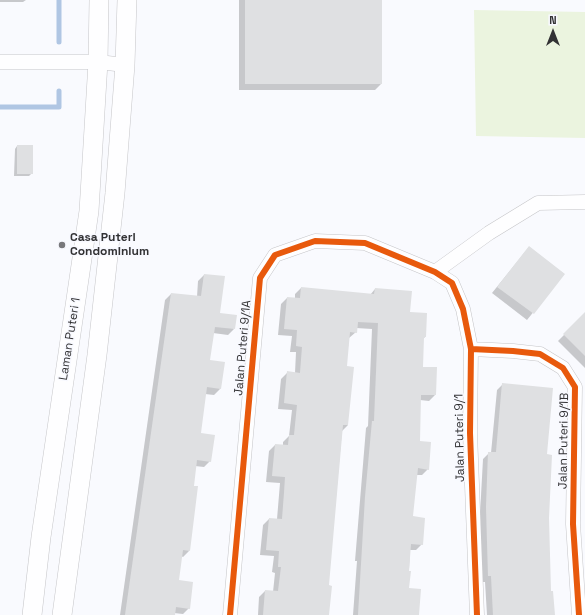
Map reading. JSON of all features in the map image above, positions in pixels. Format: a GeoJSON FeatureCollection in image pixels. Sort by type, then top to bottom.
{"type":"FeatureCollection","features":[{"type":"Feature","properties":{"kind":"main road","name":"Laman Puteri 1"},"geometry":{"type":"LineString","coordinates":[[32,615],[41,537],[88,211],[98,62],[99,0]]}},
{"type":"Feature","properties":{"kind":"main road"},"geometry":{"type":"LineString","coordinates":[[62,615],[97,355],[116,193],[125,66],[127,0]]}},
{"type":"Feature","properties":{"kind":"street"},"geometry":{"type":"LineString","coordinates":[[0,62],[98,62],[125,66]]}},
{"type":"Feature","properties":{"kind":"street"},"geometry":{"type":"LineString","coordinates":[[436,272],[489,233],[538,203],[585,202]]}},
{"type":"Feature","properties":{"kind":"street","name":"Jalan Puteri 9/1A"},"geometry":{"type":"LineString","coordinates":[[230,615],[260,278],[275,255],[315,241],[365,243],[436,272]]}},
{"type":"Feature","properties":{"kind":"street","name":"Jalan Puteri 9/1"},"geometry":{"type":"LineString","coordinates":[[436,272],[452,283],[464,309],[471,349],[470,433],[477,615]]}},
{"type":"Feature","properties":{"kind":"street","name":"Jalan Puteri 9/1B"},"geometry":{"type":"LineString","coordinates":[[471,349],[540,354],[563,368],[575,387],[573,524],[579,615]]}},
{"type":"Feature","properties":{"kind":"green space"},"geometry":{"type":"Polygon","coordinates":[[[474,10],[585,12],[585,138],[476,136],[474,10]]]}},
{"type":"Feature","properties":{"kind":"building"},"geometry":{"type":"Polygon","coordinates":[[[245,0],[382,0],[382,84],[245,84],[245,0]]]}},
{"type":"Feature","properties":{"kind":"building"},"geometry":{"type":"Polygon","coordinates":[[[17,145],[33,145],[33,174],[17,174],[17,145]]]}},
{"type":"Feature","properties":{"kind":"building"},"geometry":{"type":"Polygon","coordinates":[[[529,246],[565,274],[534,314],[497,287],[529,246]]]}},
{"type":"Feature","properties":{"kind":"building"},"geometry":{"type":"Polygon","coordinates":[[[204,274],[225,276],[220,313],[237,315],[235,329],[215,327],[210,360],[225,362],[221,389],[207,387],[201,433],[215,435],[211,462],[197,460],[194,486],[198,486],[190,551],[183,550],[179,580],[193,582],[190,609],[176,607],[175,615],[125,615],[171,293],[201,296],[204,274]]]}},
{"type":"Feature","properties":{"kind":"building"},"geometry":{"type":"Polygon","coordinates":[[[301,287],[374,294],[375,288],[412,291],[410,312],[427,313],[426,337],[424,337],[423,367],[437,367],[436,395],[421,395],[420,441],[431,442],[429,470],[418,468],[413,516],[425,518],[423,545],[411,544],[409,571],[411,571],[409,588],[421,589],[419,615],[358,615],[365,497],[372,421],[374,421],[378,323],[358,322],[357,333],[350,332],[347,366],[354,367],[348,425],[343,425],[329,585],[332,586],[329,615],[263,615],[265,590],[278,591],[281,567],[278,567],[279,551],[266,550],[269,518],[282,519],[285,477],[272,476],[275,444],[288,445],[289,435],[294,435],[297,405],[284,403],[287,371],[300,373],[302,347],[296,346],[297,330],[284,329],[287,297],[300,298],[301,287]]]}},
{"type":"Feature","properties":{"kind":"building"},"geometry":{"type":"Polygon","coordinates":[[[585,312],[585,356],[563,334],[585,312]]]}},
{"type":"Feature","properties":{"kind":"building"},"geometry":{"type":"Polygon","coordinates":[[[502,383],[553,388],[547,454],[552,455],[549,518],[551,591],[553,591],[555,615],[493,615],[491,576],[488,576],[486,507],[488,452],[496,452],[502,383]]]}},
{"type":"Feature","properties":{"kind":"waterway"},"geometry":{"type":"LineString","coordinates":[[59,0],[59,42]]}},
{"type":"Feature","properties":{"kind":"waterway"},"geometry":{"type":"LineString","coordinates":[[0,107],[59,107],[59,91]]}},
{"type":"Feature","properties":{"kind":"cycle path"},"geometry":{"type":"LineString","coordinates":[[230,615],[260,278],[275,255],[315,241],[365,243],[435,272],[452,283],[463,309],[471,349],[470,433],[477,615]]}},
{"type":"Feature","properties":{"kind":"cycle path"},"geometry":{"type":"LineString","coordinates":[[471,349],[540,354],[563,368],[575,387],[573,524],[579,615]]}},
{"type":"Feature","properties":{"kind":"place","name":"Casa Puteri Condominium"},"geometry":{"type":"Point","coordinates":[62,245]}}]}
